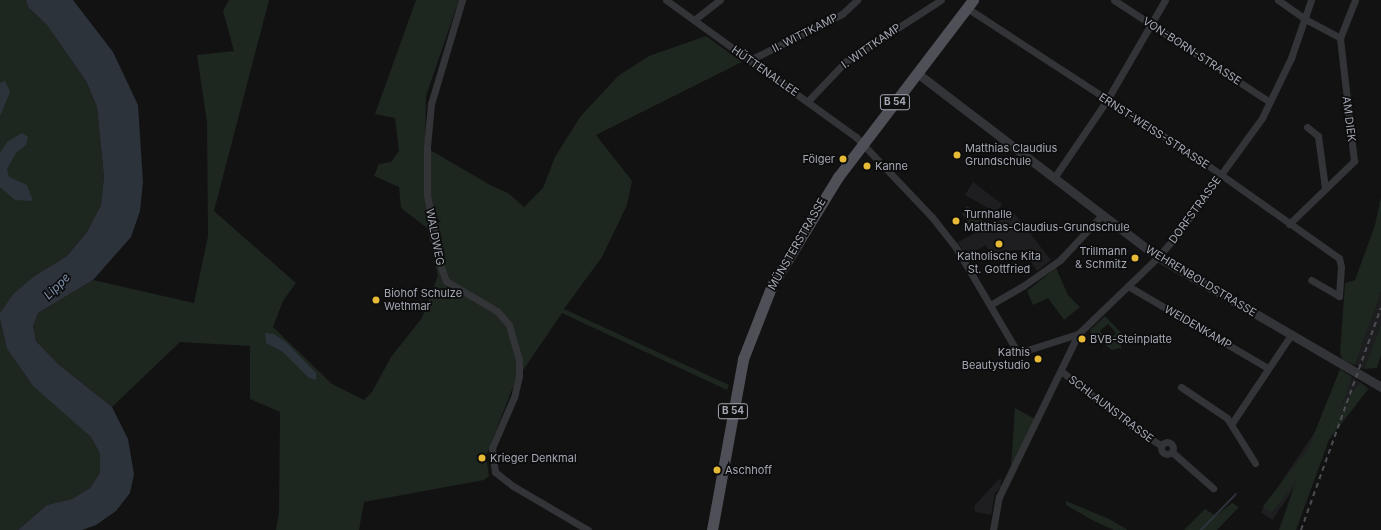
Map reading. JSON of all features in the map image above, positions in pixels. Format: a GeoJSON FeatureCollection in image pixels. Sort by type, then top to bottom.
{"type":"FeatureCollection","features":[{"type":"Feature","properties":{"kind":"main road","name":"MÜNSTERSTRASSE"},"geometry":{"type":"LineString","coordinates":[[712,530],[744,358],[763,304],[788,256],[816,210],[862,145],[970,4]]}},
{"type":"Feature","properties":{"kind":"street","name":"WALDWEG"},"geometry":{"type":"LineString","coordinates":[[462,0],[431,104],[427,147],[427,194],[438,259],[446,281],[497,311],[509,325],[519,360],[520,376],[514,397],[492,448],[495,472],[588,530]]}},
{"type":"Feature","properties":{"kind":"street","name":"HÜTTENALLEE"},"geometry":{"type":"LineString","coordinates":[[666,0],[856,137],[944,231],[964,259],[1018,353],[1078,334]]}},
{"type":"Feature","properties":{"kind":"street"},"geometry":{"type":"LineString","coordinates":[[694,20],[720,0]]}},
{"type":"Feature","properties":{"kind":"street","name":"II. WITTKAMP"},"geometry":{"type":"LineString","coordinates":[[750,60],[842,14],[857,0]]}},
{"type":"Feature","properties":{"kind":"street","name":"I. WITTKAMP"},"geometry":{"type":"LineString","coordinates":[[808,101],[845,62],[941,0]]}},
{"type":"Feature","properties":{"kind":"street","name":"VON-BORN-STRASSE"},"geometry":{"type":"LineString","coordinates":[[1114,0],[1270,102]]}},
{"type":"Feature","properties":{"kind":"street"},"geometry":{"type":"LineString","coordinates":[[1054,178],[1107,100],[1152,25],[1165,0]]}},
{"type":"Feature","properties":{"kind":"street"},"geometry":{"type":"LineString","coordinates":[[1278,0],[1305,19],[1340,38],[1355,0]]}},
{"type":"Feature","properties":{"kind":"street","name":"DORFSTRASSE"},"geometry":{"type":"LineString","coordinates":[[993,530],[999,498],[1078,334],[1158,257],[1190,218],[1220,175],[1270,102],[1305,19],[1311,0]]}},
{"type":"Feature","properties":{"kind":"street","name":"ERNST-WEISS-STRASSE"},"geometry":{"type":"LineString","coordinates":[[970,4],[1107,100],[1220,175],[1338,258],[1341,267],[1339,296],[1311,280]]}},
{"type":"Feature","properties":{"kind":"street","name":"AM DIEK"},"geometry":{"type":"LineString","coordinates":[[1289,224],[1354,161],[1340,38]]}},
{"type":"Feature","properties":{"kind":"street","name":"WEHRENBOLDSTRASSE"},"geometry":{"type":"LineString","coordinates":[[918,73],[1158,257],[1381,387]]}},
{"type":"Feature","properties":{"kind":"street"},"geometry":{"type":"LineString","coordinates":[[1307,127],[1318,136],[1325,188]]}},
{"type":"Feature","properties":{"kind":"street"},"geometry":{"type":"LineString","coordinates":[[990,305],[1023,286],[1060,260],[1102,215]]}},
{"type":"Feature","properties":{"kind":"street","name":"WEIDENKAMP"},"geometry":{"type":"LineString","coordinates":[[1128,286],[1268,368]]}},
{"type":"Feature","properties":{"kind":"street"},"geometry":{"type":"LineString","coordinates":[[1232,423],[1291,335]]}},
{"type":"Feature","properties":{"kind":"street","name":"SCHLAUNSTRASSE"},"geometry":{"type":"LineString","coordinates":[[1061,371],[1135,429],[1161,445],[1164,453],[1172,452],[1213,488]]}},
{"type":"Feature","properties":{"kind":"street"},"geometry":{"type":"LineString","coordinates":[[1181,387],[1232,423],[1256,464]]}},
{"type":"Feature","properties":{"kind":"shaded area"},"geometry":{"type":"Polygon","coordinates":[[[0,0],[26,0],[28,7],[47,25],[86,81],[97,107],[104,177],[101,205],[87,232],[67,256],[33,277],[13,294],[0,313],[0,0]]]}},
{"type":"Feature","properties":{"kind":"shaded area"},"geometry":{"type":"Polygon","coordinates":[[[229,0],[269,0],[214,211],[296,283],[283,301],[273,327],[332,384],[364,400],[372,392],[391,357],[422,318],[438,276],[427,228],[401,208],[399,187],[374,176],[379,164],[391,162],[399,151],[395,118],[375,114],[416,0],[459,0],[426,96],[425,147],[492,186],[508,193],[524,207],[543,188],[555,157],[580,117],[618,76],[649,56],[706,36],[742,62],[596,135],[632,181],[627,205],[602,257],[564,309],[729,385],[727,390],[562,313],[515,382],[486,456],[489,476],[484,480],[364,502],[359,530],[276,530],[279,513],[280,412],[250,399],[250,346],[180,342],[112,407],[58,364],[36,341],[33,326],[38,313],[93,280],[194,303],[208,236],[207,123],[197,55],[234,51],[223,11],[229,0]]]}},
{"type":"Feature","properties":{"kind":"shaded area"},"geometry":{"type":"Polygon","coordinates":[[[973,182],[1002,204],[998,211],[995,212],[965,195],[973,182]]]}},
{"type":"Feature","properties":{"kind":"shaded area"},"geometry":{"type":"Polygon","coordinates":[[[1381,198],[1381,292],[1355,365],[1343,360],[1340,353],[1345,283],[1355,280],[1375,225],[1381,198]]]}},
{"type":"Feature","properties":{"kind":"shaded area"},"geometry":{"type":"Polygon","coordinates":[[[967,206],[985,222],[973,228],[962,214],[967,206]]]}},
{"type":"Feature","properties":{"kind":"shaded area","name":"Katholische Kita St. Gottfried"},"geometry":{"type":"Polygon","coordinates":[[[1014,213],[1051,260],[1037,271],[1023,250],[1012,250],[995,260],[986,245],[966,256],[958,242],[1014,213]]]}},
{"type":"Feature","properties":{"kind":"shaded area"},"geometry":{"type":"Polygon","coordinates":[[[1056,268],[1068,295],[1080,307],[1064,320],[1048,298],[1033,305],[1027,291],[1056,268]]]}},
{"type":"Feature","properties":{"kind":"shaded area"},"geometry":{"type":"Polygon","coordinates":[[[1381,292],[1381,324],[1364,369],[1355,365],[1381,292]]]}},
{"type":"Feature","properties":{"kind":"shaded area"},"geometry":{"type":"Polygon","coordinates":[[[1105,316],[1126,338],[1121,344],[1121,351],[1120,348],[1112,350],[1105,345],[1116,333],[1108,324],[1100,331],[1103,335],[1097,340],[1091,335],[1090,330],[1105,316]]]}},
{"type":"Feature","properties":{"kind":"shaded area"},"geometry":{"type":"Polygon","coordinates":[[[0,319],[7,349],[33,386],[77,423],[91,437],[100,454],[100,473],[90,488],[72,499],[47,505],[18,530],[0,530],[0,319]]]}},
{"type":"Feature","properties":{"kind":"shaded area"},"geometry":{"type":"Polygon","coordinates":[[[1381,324],[1381,355],[1377,368],[1364,369],[1381,324]]]}},
{"type":"Feature","properties":{"kind":"shaded area"},"geometry":{"type":"Polygon","coordinates":[[[1340,369],[1352,377],[1296,530],[1279,530],[1302,464],[1340,369]]]}},
{"type":"Feature","properties":{"kind":"shaded area"},"geometry":{"type":"Polygon","coordinates":[[[1352,377],[1364,385],[1272,520],[1261,512],[1352,377]]]}},
{"type":"Feature","properties":{"kind":"shaded area"},"geometry":{"type":"Polygon","coordinates":[[[1360,382],[1369,389],[1271,513],[1263,507],[1360,382]]]}},
{"type":"Feature","properties":{"kind":"shaded area"},"geometry":{"type":"Polygon","coordinates":[[[1015,408],[1035,419],[1011,467],[1015,408]]]}},
{"type":"Feature","properties":{"kind":"shaded area"},"geometry":{"type":"Polygon","coordinates":[[[999,479],[1002,480],[1000,484],[1002,486],[995,493],[991,515],[975,512],[974,506],[999,479]]]}},
{"type":"Feature","properties":{"kind":"shaded area"},"geometry":{"type":"Polygon","coordinates":[[[1066,501],[1109,519],[1128,530],[1114,530],[1094,521],[1066,505],[1066,501]]]}},
{"type":"Feature","properties":{"kind":"shaded area"},"geometry":{"type":"Polygon","coordinates":[[[1232,503],[1239,507],[1217,530],[1184,530],[1205,509],[1216,516],[1232,503]]]}},
{"type":"Feature","properties":{"kind":"water","name":"Lippe"},"geometry":{"type":"Polygon","coordinates":[[[26,0],[73,0],[113,52],[138,105],[143,182],[140,211],[131,237],[93,280],[38,313],[33,326],[36,341],[58,364],[112,407],[128,439],[134,474],[130,493],[116,511],[96,525],[82,530],[18,530],[47,505],[72,499],[90,488],[100,473],[100,454],[91,437],[33,386],[7,349],[0,319],[0,313],[13,294],[33,277],[67,256],[87,232],[101,205],[104,177],[97,107],[86,81],[47,25],[28,7],[26,0]]]}},
{"type":"Feature","properties":{"kind":"water"},"geometry":{"type":"Polygon","coordinates":[[[5,81],[10,92],[0,116],[0,83],[5,81]]]}},
{"type":"Feature","properties":{"kind":"water"},"geometry":{"type":"Polygon","coordinates":[[[22,133],[28,137],[26,145],[16,153],[7,169],[9,177],[27,185],[33,201],[15,200],[0,187],[0,153],[7,142],[22,133]]]}},
{"type":"Feature","properties":{"kind":"water"},"geometry":{"type":"Polygon","coordinates":[[[265,333],[274,334],[287,343],[316,373],[316,380],[309,378],[283,352],[266,343],[265,333]]]}},
{"type":"Feature","properties":{"kind":"waterway"},"geometry":{"type":"LineString","coordinates":[[1201,530],[1236,494]]}},
{"type":"Feature","properties":{"kind":"railway"},"geometry":{"type":"LineString","coordinates":[[1301,530],[1381,308]]}},
{"type":"Feature","properties":{"kind":"place","name":"Matthias Claudius Grundschule"},"geometry":{"type":"Point","coordinates":[957,155]}},
{"type":"Feature","properties":{"kind":"place","name":"Fölger"},"geometry":{"type":"Point","coordinates":[843,159]}},
{"type":"Feature","properties":{"kind":"place","name":"Kanne"},"geometry":{"type":"Point","coordinates":[867,166]}},
{"type":"Feature","properties":{"kind":"place","name":"Turnhalle Matthias-Claudius-Grundschule"},"geometry":{"type":"Point","coordinates":[956,221]}},
{"type":"Feature","properties":{"kind":"place","name":"Katholische Kita St. Gottfried"},"geometry":{"type":"Point","coordinates":[999,244]}},
{"type":"Feature","properties":{"kind":"place","name":"Trillmann & Schmitz"},"geometry":{"type":"Point","coordinates":[1135,258]}},
{"type":"Feature","properties":{"kind":"place","name":"Biohof Schulze Wethmar"},"geometry":{"type":"Point","coordinates":[376,300]}},
{"type":"Feature","properties":{"kind":"place","name":"BVB-Steinplatte"},"geometry":{"type":"Point","coordinates":[1082,339]}},
{"type":"Feature","properties":{"kind":"place","name":"Kathis Beautystudio"},"geometry":{"type":"Point","coordinates":[1038,359]}},
{"type":"Feature","properties":{"kind":"place","name":"Krieger Denkmal"},"geometry":{"type":"Point","coordinates":[482,458]}},
{"type":"Feature","properties":{"kind":"place","name":"Aschhoff"},"geometry":{"type":"Point","coordinates":[717,470]}}]}
